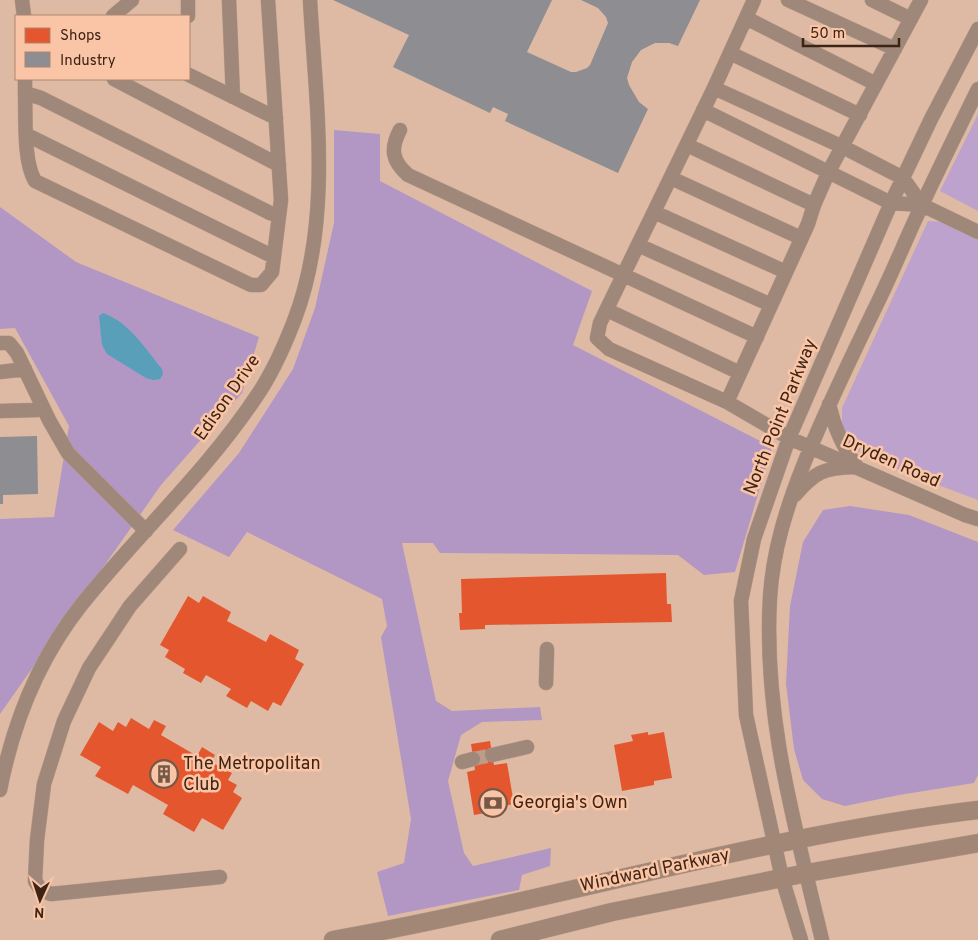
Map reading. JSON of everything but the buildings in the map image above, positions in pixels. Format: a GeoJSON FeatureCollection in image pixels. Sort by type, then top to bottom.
{"type":"FeatureCollection","features":[{"type":"Feature","properties":{"kind":"main road","name":"Windward Parkway"},"geometry":{"type":"LineString","coordinates":[[333,940],[774,845],[910,818],[978,810]]}},
{"type":"Feature","properties":{"kind":"main road","name":"Windward Parkway"},"geometry":{"type":"LineString","coordinates":[[500,940],[612,912],[806,873],[978,843]]}},
{"type":"Feature","properties":{"kind":"street"},"geometry":{"type":"LineString","coordinates":[[22,0],[24,15]]}},
{"type":"Feature","properties":{"kind":"street"},"geometry":{"type":"LineString","coordinates":[[114,15],[132,0]]}},
{"type":"Feature","properties":{"kind":"street"},"geometry":{"type":"LineString","coordinates":[[188,0],[188,15]]}},
{"type":"Feature","properties":{"kind":"street"},"geometry":{"type":"LineString","coordinates":[[229,0],[234,97]]}},
{"type":"Feature","properties":{"kind":"street"},"geometry":{"type":"LineString","coordinates":[[25,80],[26,134],[30,173],[35,181],[251,285],[261,285],[272,272],[281,200],[268,0]]}},
{"type":"Feature","properties":{"kind":"street","name":"Edison Drive"},"geometry":{"type":"LineString","coordinates":[[0,790],[15,728],[28,694],[52,648],[81,605],[224,441],[257,396],[278,358],[297,311],[307,278],[315,236],[319,193],[319,149],[310,0]]}},
{"type":"Feature","properties":{"kind":"street"},"geometry":{"type":"LineString","coordinates":[[740,373],[606,310],[687,145],[754,0]]}},
{"type":"Feature","properties":{"kind":"street"},"geometry":{"type":"LineString","coordinates":[[788,0],[895,49]]}},
{"type":"Feature","properties":{"kind":"street"},"geometry":{"type":"LineString","coordinates":[[872,0],[911,19]]}},
{"type":"Feature","properties":{"kind":"street"},"geometry":{"type":"LineString","coordinates":[[727,402],[801,238],[828,173],[921,0]]}},
{"type":"Feature","properties":{"kind":"street"},"geometry":{"type":"LineString","coordinates":[[746,18],[876,84]]}},
{"type":"Feature","properties":{"kind":"street","name":"North Point Parkway"},"geometry":{"type":"LineString","coordinates":[[801,940],[782,878],[746,715],[741,601],[754,539],[790,438],[890,203],[930,119],[978,29]]}},
{"type":"Feature","properties":{"kind":"street"},"geometry":{"type":"LineString","coordinates":[[730,52],[860,115]]}},
{"type":"Feature","properties":{"kind":"street"},"geometry":{"type":"LineString","coordinates":[[190,75],[276,118]]}},
{"type":"Feature","properties":{"kind":"street"},"geometry":{"type":"LineString","coordinates":[[116,80],[279,165]]}},
{"type":"Feature","properties":{"kind":"street"},"geometry":{"type":"LineString","coordinates":[[714,88],[843,147],[902,178],[922,205]]}},
{"type":"Feature","properties":{"kind":"street"},"geometry":{"type":"LineString","coordinates":[[822,940],[781,764],[771,693],[769,649],[770,596],[776,549],[789,502],[829,404],[978,89]]}},
{"type":"Feature","properties":{"kind":"street"},"geometry":{"type":"LineString","coordinates":[[25,93],[41,98],[279,216]]}},
{"type":"Feature","properties":{"kind":"street"},"geometry":{"type":"LineString","coordinates":[[703,110],[890,203],[922,205],[978,232]]}},
{"type":"Feature","properties":{"kind":"street"},"geometry":{"type":"LineString","coordinates":[[400,130],[396,138],[394,151],[398,166],[408,176],[756,337]]}},
{"type":"Feature","properties":{"kind":"street"},"geometry":{"type":"LineString","coordinates":[[26,134],[274,257]]}},
{"type":"Feature","properties":{"kind":"street"},"geometry":{"type":"LineString","coordinates":[[687,145],[814,205]]}},
{"type":"Feature","properties":{"kind":"street"},"geometry":{"type":"LineString","coordinates":[[671,178],[801,238]]}},
{"type":"Feature","properties":{"kind":"street"},"geometry":{"type":"LineString","coordinates":[[654,212],[786,272]]}},
{"type":"Feature","properties":{"kind":"street"},"geometry":{"type":"LineString","coordinates":[[638,245],[771,305]]}},
{"type":"Feature","properties":{"kind":"street","name":"Dryden Road"},"geometry":{"type":"LineString","coordinates":[[606,310],[596,338],[609,349],[727,402],[790,438],[956,512],[978,519]]}},
{"type":"Feature","properties":{"kind":"street"},"geometry":{"type":"LineString","coordinates":[[0,343],[9,342],[17,353],[42,406],[68,453],[146,531]]}},
{"type":"Feature","properties":{"kind":"street"},"geometry":{"type":"LineString","coordinates":[[0,372],[25,369]]}},
{"type":"Feature","properties":{"kind":"street"},"geometry":{"type":"LineString","coordinates":[[789,502],[809,479],[823,471],[857,467],[838,436],[829,404]]}},
{"type":"Feature","properties":{"kind":"street"},"geometry":{"type":"LineString","coordinates":[[0,411],[37,410],[42,406]]}},
{"type":"Feature","properties":{"kind":"street"},"geometry":{"type":"LineString","coordinates":[[180,549],[130,606],[89,668],[64,721],[44,784],[37,840],[35,881],[41,890],[51,894],[220,877]]}},
{"type":"Feature","properties":{"kind":"street"},"geometry":{"type":"LineString","coordinates":[[546,684],[547,649]]}},
{"type":"Feature","properties":{"kind":"street","name":"Edison Drive"},"geometry":{"type":"LineString","coordinates":[[0,750],[15,728]]}},
{"type":"Feature","properties":{"kind":"street"},"geometry":{"type":"LineString","coordinates":[[492,755],[527,747]]}},
{"type":"Feature","properties":{"kind":"shaded area"},"geometry":{"type":"Polygon","coordinates":[[[978,114],[978,211],[940,191],[978,114]]]}},
{"type":"Feature","properties":{"kind":"shaded area"},"geometry":{"type":"Polygon","coordinates":[[[334,130],[380,134],[380,181],[592,291],[573,345],[772,447],[735,572],[704,575],[678,555],[440,553],[433,543],[402,543],[436,701],[452,711],[540,707],[542,720],[482,722],[461,735],[448,781],[464,853],[473,866],[551,848],[550,866],[522,875],[519,890],[388,916],[377,872],[404,863],[411,819],[381,637],[387,626],[382,599],[247,532],[229,557],[173,530],[239,453],[293,369],[315,308],[334,223],[334,130]]]}},
{"type":"Feature","properties":{"kind":"shaded area"},"geometry":{"type":"Polygon","coordinates":[[[0,207],[76,262],[259,337],[242,393],[161,485],[0,714],[0,519],[54,517],[69,426],[15,328],[0,329],[0,207]]]}},
{"type":"Feature","properties":{"kind":"shaded area"},"geometry":{"type":"Polygon","coordinates":[[[928,221],[945,222],[978,237],[978,500],[888,465],[856,450],[849,445],[843,431],[842,408],[928,221]]]}},
{"type":"Feature","properties":{"kind":"shaded area"},"geometry":{"type":"Polygon","coordinates":[[[850,506],[909,515],[978,542],[978,775],[974,783],[845,806],[822,799],[803,780],[794,749],[786,684],[790,606],[803,542],[823,510],[850,506]]]}},
{"type":"Feature","properties":{"kind":"water"},"geometry":{"type":"Polygon","coordinates":[[[103,313],[121,323],[136,336],[162,369],[163,374],[160,379],[146,378],[107,354],[102,345],[99,316],[103,313]]]}},
{"type":"Feature","properties":{"kind":"tunnel"},"geometry":{"type":"LineString","coordinates":[[473,759],[492,755]]}},
{"type":"Feature","properties":{"kind":"place","name":"The Metropolitan Club"},"geometry":{"type":"Point","coordinates":[164,774]}},
{"type":"Feature","properties":{"kind":"place","name":"Georgia's Own"},"geometry":{"type":"Point","coordinates":[493,803]}}]}
